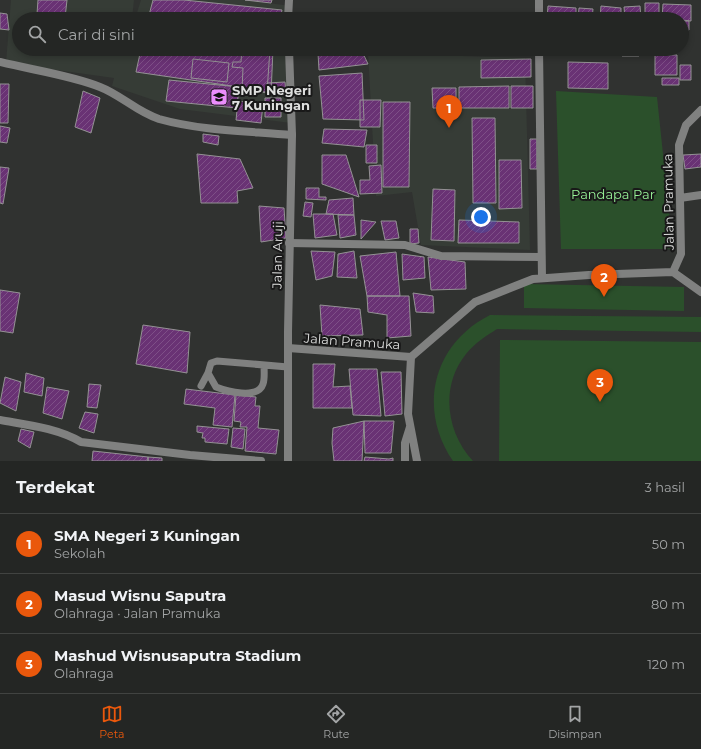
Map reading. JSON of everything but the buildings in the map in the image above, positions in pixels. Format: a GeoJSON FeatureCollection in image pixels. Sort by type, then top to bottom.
{"type":"FeatureCollection","features":[{"type":"Feature","properties":{"kind":"street"},"geometry":{"type":"LineString","coordinates":[[288,12],[289,0]]}},
{"type":"Feature","properties":{"kind":"street"},"geometry":{"type":"LineString","coordinates":[[539,0],[539,12]]}},
{"type":"Feature","properties":{"kind":"street","name":"Jalan Aruji"},"geometry":{"type":"LineString","coordinates":[[288,461],[288,348],[292,135],[289,56]]}},
{"type":"Feature","properties":{"kind":"street"},"geometry":{"type":"LineString","coordinates":[[539,56],[542,278]]}},
{"type":"Feature","properties":{"kind":"street"},"geometry":{"type":"LineString","coordinates":[[0,62],[101,87],[124,99],[138,109],[158,118],[190,126],[292,135]]}},
{"type":"Feature","properties":{"kind":"street","name":"Jalan Pramuka"},"geometry":{"type":"LineString","coordinates":[[288,348],[411,357],[475,302],[533,279],[673,272],[681,254],[679,146],[686,125],[701,110]]}},
{"type":"Feature","properties":{"kind":"street"},"geometry":{"type":"LineString","coordinates":[[680,198],[701,195]]}},
{"type":"Feature","properties":{"kind":"street"},"geometry":{"type":"LineString","coordinates":[[290,243],[405,245],[441,256],[541,257]]}},
{"type":"Feature","properties":{"kind":"street"},"geometry":{"type":"LineString","coordinates":[[673,272],[701,292]]}},
{"type":"Feature","properties":{"kind":"street"},"geometry":{"type":"LineString","coordinates":[[411,357],[408,414],[417,461]]}},
{"type":"Feature","properties":{"kind":"street"},"geometry":{"type":"LineString","coordinates":[[0,420],[49,429],[73,437],[81,442],[190,455],[261,461]]}},
{"type":"Feature","properties":{"kind":"street"},"geometry":{"type":"LineString","coordinates":[[405,461],[405,443],[410,426]]}},
{"type":"Feature","properties":{"kind":"lane"},"geometry":{"type":"LineString","coordinates":[[201,386],[208,373],[211,363],[217,361],[288,367]]}},
{"type":"Feature","properties":{"kind":"lane"},"geometry":{"type":"LineString","coordinates":[[208,373],[216,387],[227,391],[245,394],[259,390],[263,384],[264,364]]}},
{"type":"Feature","properties":{"kind":"shaded area","name":"SMP Negeri 7 Kuningan"},"geometry":{"type":"Polygon","coordinates":[[[11,0],[134,0],[133,12],[12,12],[12,56],[291,56],[291,123],[180,109],[112,86],[114,78],[6,63],[11,0]]]}},
{"type":"Feature","properties":{"kind":"shaded area"},"geometry":{"type":"Polygon","coordinates":[[[141,0],[245,0],[291,6],[291,12],[137,12],[141,0]]]}},
{"type":"Feature","properties":{"kind":"shaded area"},"geometry":{"type":"Polygon","coordinates":[[[368,56],[525,58],[530,250],[421,245],[412,192],[376,196],[368,56]]]}},
{"type":"Feature","properties":{"kind":"green space","name":"Pandapa Par"},"geometry":{"type":"Polygon","coordinates":[[[556,91],[657,97],[673,249],[561,249],[556,91]]]}},
{"type":"Feature","properties":{"kind":"green space"},"geometry":{"type":"Polygon","coordinates":[[[524,284],[684,287],[684,311],[524,308],[524,284]]]}},
{"type":"Feature","properties":{"kind":"green space"},"geometry":{"type":"Polygon","coordinates":[[[490,315],[701,317],[701,332],[497,329],[469,350],[452,380],[450,409],[452,423],[457,437],[473,461],[453,461],[442,441],[436,420],[434,399],[437,379],[444,360],[455,343],[471,327],[490,315]]]}},
{"type":"Feature","properties":{"kind":"green space"},"geometry":{"type":"Polygon","coordinates":[[[500,340],[701,342],[701,461],[499,461],[500,340]]]}},
{"type":"Feature","properties":{"kind":"place","name":"SMP Negeri 7 Kuningan"},"geometry":{"type":"Point","coordinates":[219,97]}},
{"type":"Feature","properties":{"kind":"place","name":"SMA Negeri 3 Kuningan"},"geometry":{"type":"Point","coordinates":[449,128]}},
{"type":"Feature","properties":{"kind":"place","name":"Masud Wisnu Saputra"},"geometry":{"type":"Point","coordinates":[604,297]}},
{"type":"Feature","properties":{"kind":"place","name":"Mashud Wisnusaputra Stadium"},"geometry":{"type":"Point","coordinates":[600,402]}}]}
